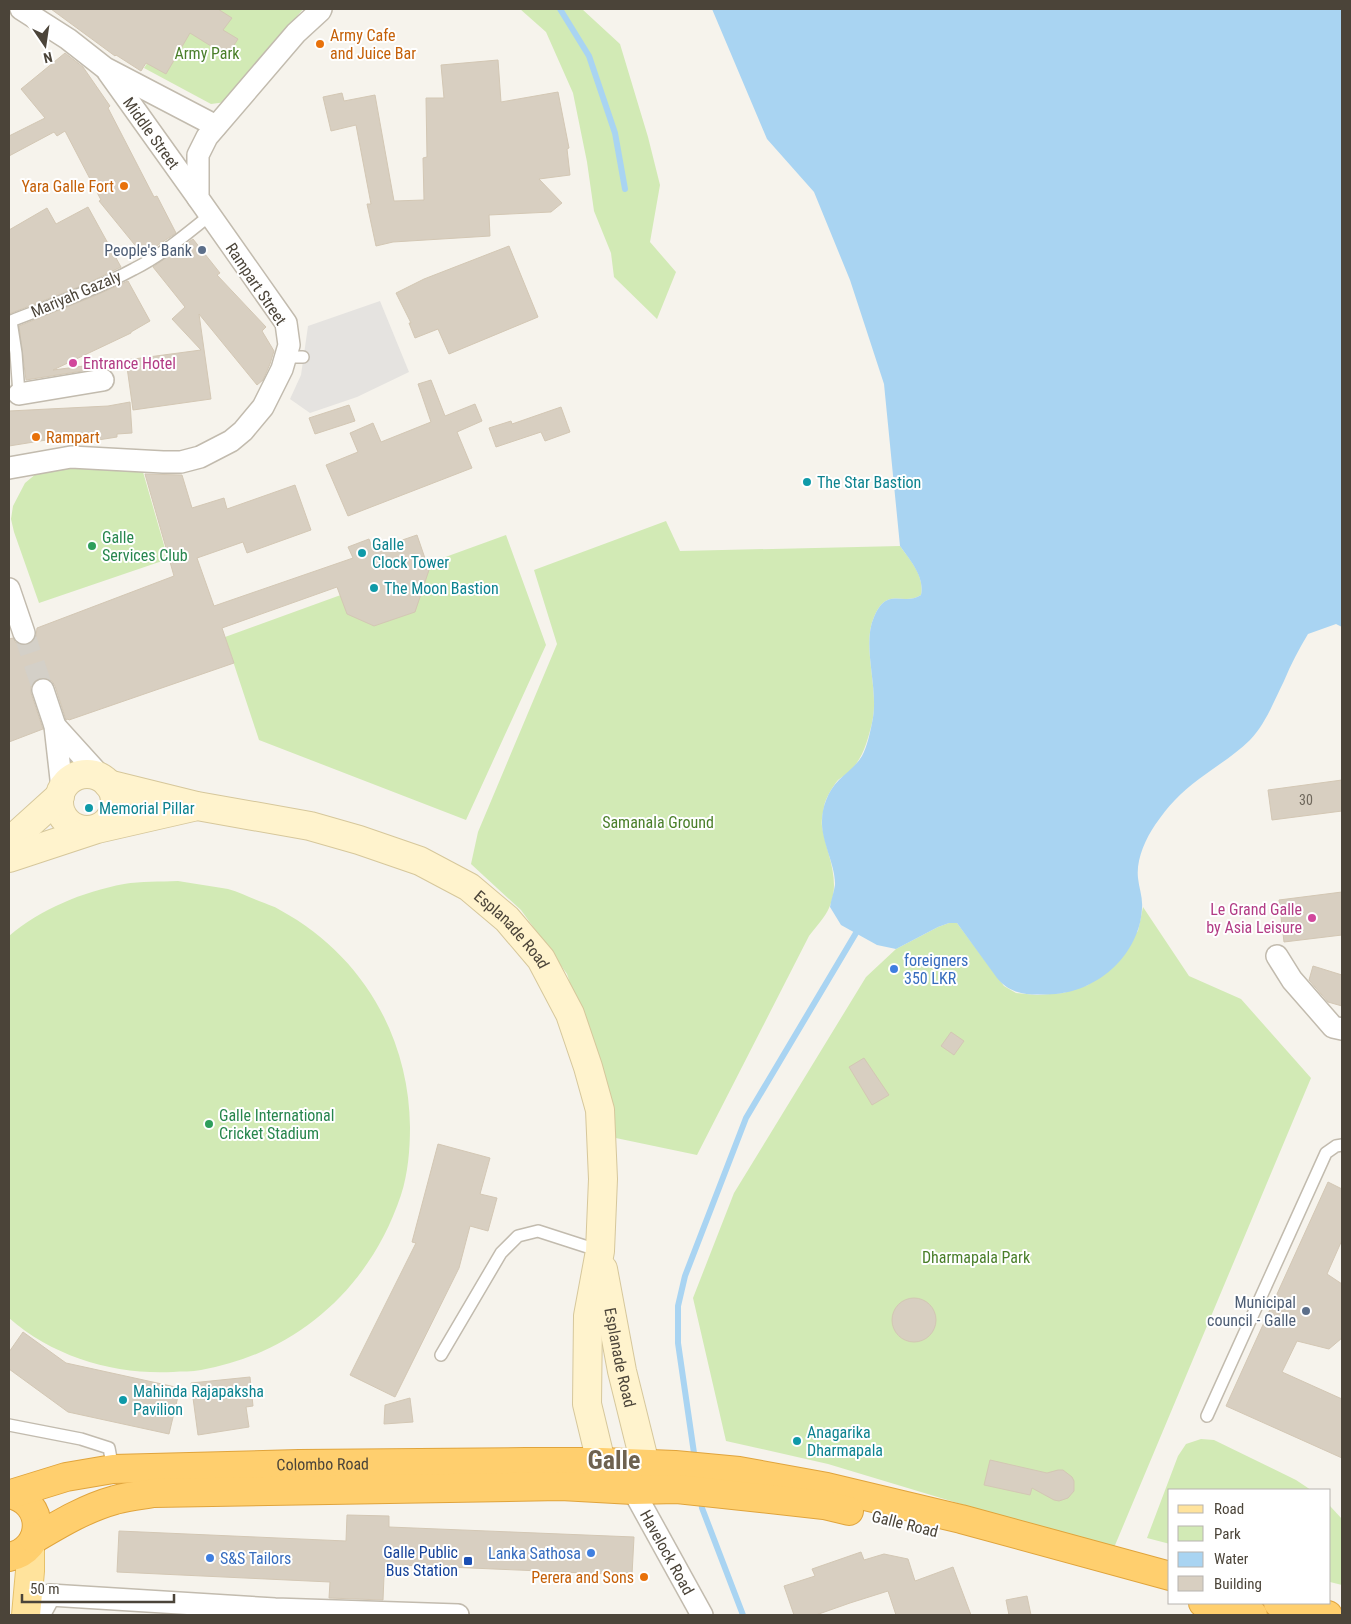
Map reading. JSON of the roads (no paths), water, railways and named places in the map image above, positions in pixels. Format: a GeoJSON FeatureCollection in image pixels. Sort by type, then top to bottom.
{"type":"FeatureCollection","features":[{"type":"Feature","properties":{"kind":"highway","name":"Colombo Road"},"geometry":{"type":"LineString","coordinates":[[10,1494],[66,1477],[113,1469],[299,1464],[601,1462],[639,1472]]}},
{"type":"Feature","properties":{"kind":"highway","name":"Colombo Road"},"geometry":{"type":"LineString","coordinates":[[24,1547],[80,1512],[117,1499],[154,1494],[561,1486],[639,1472]]}},
{"type":"Feature","properties":{"kind":"highway","name":"Galle Road"},"geometry":{"type":"LineString","coordinates":[[639,1472],[737,1483],[827,1487],[912,1507],[1168,1575]]}},
{"type":"Feature","properties":{"kind":"highway","name":"Galle Road"},"geometry":{"type":"LineString","coordinates":[[737,1483],[949,1535],[1168,1593]]}},
{"type":"Feature","properties":{"kind":"highway"},"geometry":{"type":"LineString","coordinates":[[10,1494],[20,1497],[28,1503],[36,1520],[37,1529],[24,1547]]}},
{"type":"Feature","properties":{"kind":"highway"},"geometry":{"type":"LineString","coordinates":[[1207,1604],[1253,1615]]}},
{"type":"Feature","properties":{"kind":"highway"},"geometry":{"type":"LineString","coordinates":[[1282,1604],[1328,1615]]}},
{"type":"Feature","properties":{"kind":"main road"},"geometry":{"type":"LineString","coordinates":[[24,1547],[30,1571],[26,1615]]}},
{"type":"Feature","properties":{"kind":"street","name":"Middle Street"},"geometry":{"type":"LineString","coordinates":[[21,9],[68,40],[105,68],[216,126]]}},
{"type":"Feature","properties":{"kind":"street"},"geometry":{"type":"LineString","coordinates":[[203,207],[198,155],[207,137],[296,33],[320,9]]}},
{"type":"Feature","properties":{"kind":"street","name":"Middle Street"},"geometry":{"type":"LineString","coordinates":[[105,68],[203,207]]}},
{"type":"Feature","properties":{"kind":"street","name":"Rampart Street"},"geometry":{"type":"LineString","coordinates":[[13,469],[72,457],[181,462],[200,457],[231,441],[263,407],[282,370],[295,357],[289,345],[286,323],[203,207]]}},
{"type":"Feature","properties":{"kind":"street"},"geometry":{"type":"LineString","coordinates":[[14,395],[104,380]]}},
{"type":"Feature","properties":{"kind":"street"},"geometry":{"type":"LineString","coordinates":[[9,589],[24,633]]}},
{"type":"Feature","properties":{"kind":"street"},"geometry":{"type":"LineString","coordinates":[[43,690],[55,726],[61,792],[59,807],[61,813],[67,822],[77,829],[97,829],[108,820],[114,808],[114,795],[105,781],[55,726]]}},
{"type":"Feature","properties":{"kind":"street"},"geometry":{"type":"LineString","coordinates":[[9,842],[74,778],[88,774],[105,781]]}},
{"type":"Feature","properties":{"kind":"street","name":"Esplanade Road"},"geometry":{"type":"LineString","coordinates":[[105,781],[197,806],[310,826],[420,860],[468,887],[507,920],[541,959],[570,1014],[591,1076],[600,1110],[603,1179],[600,1251],[588,1316],[587,1404],[601,1462]]}},
{"type":"Feature","properties":{"kind":"street","name":"Esplanade Road"},"geometry":{"type":"LineString","coordinates":[[9,858],[97,829],[197,806]]}},
{"type":"Feature","properties":{"kind":"street"},"geometry":{"type":"LineString","coordinates":[[1277,956],[1292,980],[1333,1027],[1342,1029]]}},
{"type":"Feature","properties":{"kind":"street","name":"Esplanade Road"},"geometry":{"type":"LineString","coordinates":[[600,1251],[639,1472]]}},
{"type":"Feature","properties":{"kind":"street","name":"Havelock Road"},"geometry":{"type":"LineString","coordinates":[[639,1472],[702,1615]]}},
{"type":"Feature","properties":{"kind":"street"},"geometry":{"type":"LineString","coordinates":[[39,1615],[50,1595],[276,1612],[458,1615]]}},
{"type":"Feature","properties":{"kind":"lane","name":"Mariyah Gazaly"},"geometry":{"type":"LineString","coordinates":[[14,395],[16,353],[11,321],[134,270],[163,252],[203,207]]}},
{"type":"Feature","properties":{"kind":"lane"},"geometry":{"type":"LineString","coordinates":[[1207,1416],[1326,1153],[1336,1146],[1342,1145]]}},
{"type":"Feature","properties":{"kind":"lane"},"geometry":{"type":"LineString","coordinates":[[441,1355],[501,1253],[518,1236],[538,1231],[600,1251]]}},
{"type":"Feature","properties":{"kind":"lane"},"geometry":{"type":"LineString","coordinates":[[9,1425],[81,1439],[109,1448],[113,1469]]}},
{"type":"Feature","properties":{"kind":"water"},"geometry":{"type":"Polygon","coordinates":[[[712,9],[1342,9],[1342,627],[1336,624],[1308,634],[1269,712],[1256,733],[1238,751],[1186,789],[1155,825],[1142,850],[1138,864],[1142,908],[1140,924],[1134,940],[1126,954],[1115,966],[1102,977],[1088,985],[1056,994],[1024,994],[1016,992],[997,978],[957,923],[949,923],[938,927],[896,949],[877,945],[841,925],[830,907],[835,878],[822,829],[822,816],[826,799],[839,780],[860,760],[869,735],[874,710],[874,697],[869,641],[874,617],[879,607],[885,602],[896,598],[914,598],[921,595],[922,588],[916,569],[900,546],[884,384],[850,280],[814,192],[767,139],[712,9]]]}},
{"type":"Feature","properties":{"kind":"waterway"},"geometry":{"type":"LineString","coordinates":[[560,9],[589,56],[615,133],[625,189]]}},
{"type":"Feature","properties":{"kind":"waterway"},"geometry":{"type":"LineString","coordinates":[[695,1460],[678,1343],[678,1306],[685,1276],[746,1118],[856,933]]}},
{"type":"Feature","properties":{"kind":"waterway"},"geometry":{"type":"LineString","coordinates":[[701,1499],[702,1508],[743,1615]]}},
{"type":"Feature","properties":{"kind":"tunnel"},"geometry":{"type":"LineString","coordinates":[[24,633],[43,690]]}},
{"type":"Feature","properties":{"kind":"place","name":"Army Cafe and Juice Bar"},"geometry":{"type":"Point","coordinates":[320,44]}},
{"type":"Feature","properties":{"kind":"place","name":"Yara Galle Fort"},"geometry":{"type":"Point","coordinates":[124,186]}},
{"type":"Feature","properties":{"kind":"place","name":"People's Bank"},"geometry":{"type":"Point","coordinates":[202,250]}},
{"type":"Feature","properties":{"kind":"place","name":"Entrance Hotel"},"geometry":{"type":"Point","coordinates":[73,363]}},
{"type":"Feature","properties":{"kind":"place","name":"Rampart"},"geometry":{"type":"Point","coordinates":[36,437]}},
{"type":"Feature","properties":{"kind":"place","name":"The Star Bastion"},"geometry":{"type":"Point","coordinates":[807,482]}},
{"type":"Feature","properties":{"kind":"place","name":"Galle Services Club"},"geometry":{"type":"Point","coordinates":[92,546]}},
{"type":"Feature","properties":{"kind":"place","name":"Galle Clock Tower"},"geometry":{"type":"Point","coordinates":[362,553]}},
{"type":"Feature","properties":{"kind":"place","name":"The Moon Bastion"},"geometry":{"type":"Point","coordinates":[374,588]}},
{"type":"Feature","properties":{"kind":"place","name":"Memorial Pillar"},"geometry":{"type":"Point","coordinates":[89,808]}},
{"type":"Feature","properties":{"kind":"place","name":"Le Grand Galle by Asia Leisure"},"geometry":{"type":"Point","coordinates":[1312,918]}},
{"type":"Feature","properties":{"kind":"place","name":"foreigners 350 LKR"},"geometry":{"type":"Point","coordinates":[894,969]}},
{"type":"Feature","properties":{"kind":"place","name":"Galle International Cricket Stadium"},"geometry":{"type":"Point","coordinates":[209,1124]}},
{"type":"Feature","properties":{"kind":"place","name":"Municipal council - Galle"},"geometry":{"type":"Point","coordinates":[1306,1311]}},
{"type":"Feature","properties":{"kind":"place","name":"Mahinda Rajapaksha Pavilion"},"geometry":{"type":"Point","coordinates":[123,1400]}},
{"type":"Feature","properties":{"kind":"place","name":"Anagarika Dharmapala"},"geometry":{"type":"Point","coordinates":[797,1441]}},
{"type":"Feature","properties":{"kind":"place","name":"Lanka Sathosa"},"geometry":{"type":"Point","coordinates":[591,1553]}},
{"type":"Feature","properties":{"kind":"place","name":"S&S Tailors"},"geometry":{"type":"Point","coordinates":[210,1558]}},
{"type":"Feature","properties":{"kind":"place","name":"Galle Public Bus Station"},"geometry":{"type":"Point","coordinates":[468,1561]}},
{"type":"Feature","properties":{"kind":"place","name":"Perera and Sons"},"geometry":{"type":"Point","coordinates":[644,1577]}},
{"type":"Feature","properties":{"kind":"district","name":"Galle"},"geometry":{"type":"Point","coordinates":[614,1460]}},
{"type":"Feature","properties":{"kind":"park label","name":"Army Park"},"geometry":{"type":"Point","coordinates":[207,53]}},
{"type":"Feature","properties":{"kind":"park label","name":"Samanala Ground"},"geometry":{"type":"Point","coordinates":[658,822]}},
{"type":"Feature","properties":{"kind":"park label","name":"Dharmapala Park"},"geometry":{"type":"Point","coordinates":[976,1257]}}]}
